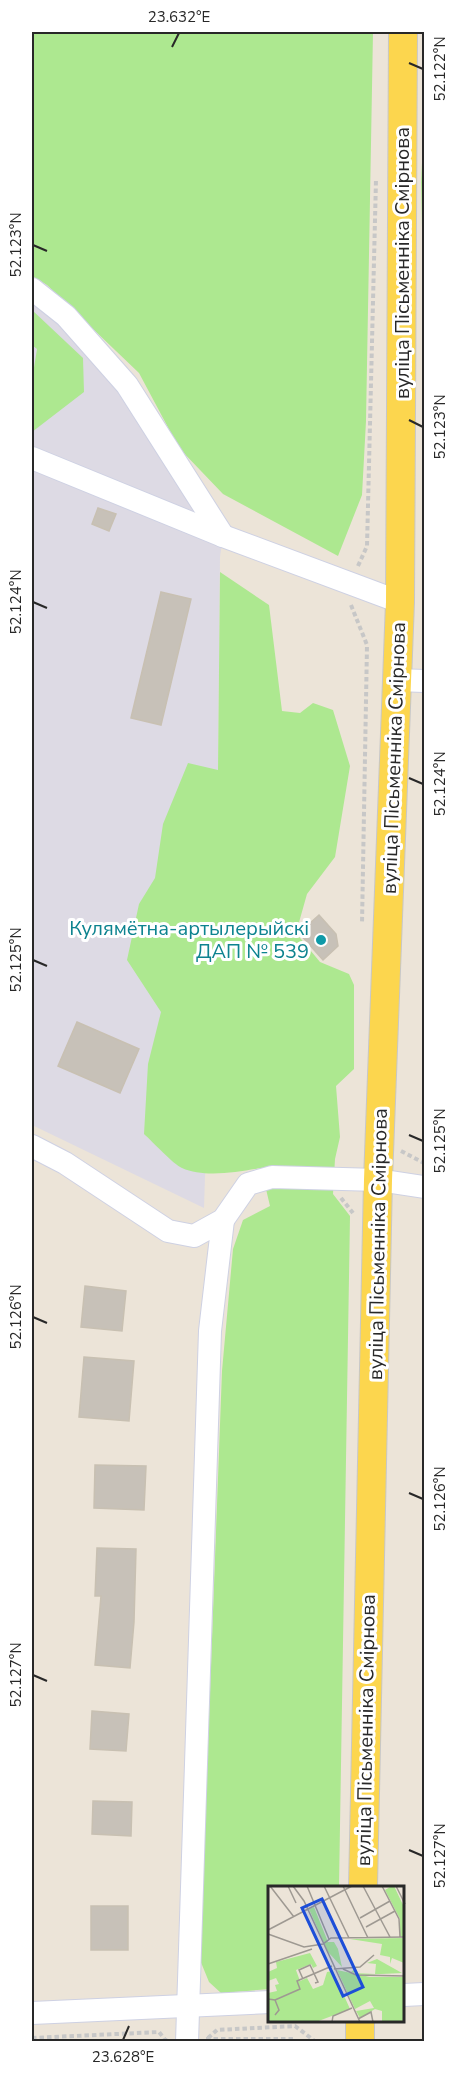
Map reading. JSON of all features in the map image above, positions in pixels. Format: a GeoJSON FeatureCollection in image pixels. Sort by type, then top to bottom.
{"type":"FeatureCollection","features":[{"type":"Feature","properties":{"kind":"main road","name":"вуліца Пісьменніка Смірнова"},"geometry":{"type":"LineString","coordinates":[[363,1886],[378,1180],[411,680],[400,602],[403,32]]}},
{"type":"Feature","properties":{"kind":"main road"},"geometry":{"type":"LineString","coordinates":[[360,2022],[360,2042]]}},
{"type":"Feature","properties":{"kind":"street"},"geometry":{"type":"LineString","coordinates":[[32,289],[66,316],[127,385],[223,536]]}},
{"type":"Feature","properties":{"kind":"street","name":"вуліца Пісьменніка Смірнова"},"geometry":{"type":"LineString","coordinates":[[32,458],[223,536],[400,602]]}},
{"type":"Feature","properties":{"kind":"street"},"geometry":{"type":"LineString","coordinates":[[32,1146],[65,1163],[168,1231],[194,1236],[223,1220],[248,1184],[272,1177],[378,1180],[424,1187]]}},
{"type":"Feature","properties":{"kind":"street"},"geometry":{"type":"LineString","coordinates":[[187,2040],[210,1331],[223,1220]]}},
{"type":"Feature","properties":{"kind":"street"},"geometry":{"type":"LineString","coordinates":[[405,1995],[424,1994]]}},
{"type":"Feature","properties":{"kind":"street"},"geometry":{"type":"LineString","coordinates":[[32,2013],[268,2002]]}},
{"type":"Feature","properties":{"kind":"path"},"geometry":{"type":"LineString","coordinates":[[362,932],[367,645],[351,608],[351,583],[367,546],[376,175]]}},
{"type":"Feature","properties":{"kind":"path"},"geometry":{"type":"LineString","coordinates":[[340,1179],[340,1197],[355,1216]]}},
{"type":"Feature","properties":{"kind":"path"},"geometry":{"type":"LineString","coordinates":[[32,2038],[159,2032],[187,2040],[217,2030],[295,2026],[316,2042]]}},
{"type":"Feature","properties":{"kind":"path"},"geometry":{"type":"LineString","coordinates":[[147,2042],[293,2038],[297,2042]]}},
{"type":"Feature","properties":{"kind":"shaded area"},"geometry":{"type":"Polygon","coordinates":[[[32,289],[66,316],[223,536],[220,557],[218,771],[204,1208],[32,1125],[32,289]]]}},
{"type":"Feature","properties":{"kind":"green space"},"geometry":{"type":"Polygon","coordinates":[[[32,32],[373,32],[366,421],[362,495],[338,556],[223,494],[179,448],[139,373],[47,285],[32,276],[32,32]]]}},
{"type":"Feature","properties":{"kind":"green space"},"geometry":{"type":"Polygon","coordinates":[[[424,124],[424,318],[421,182],[424,124]]]}},
{"type":"Feature","properties":{"kind":"green space"},"geometry":{"type":"Polygon","coordinates":[[[32,310],[83,358],[84,392],[32,432],[32,380],[37,349],[32,345],[32,310]]]}},
{"type":"Feature","properties":{"kind":"green space"},"geometry":{"type":"Polygon","coordinates":[[[220,572],[269,605],[282,711],[300,713],[313,703],[333,710],[350,766],[335,857],[307,894],[296,933],[320,962],[349,974],[354,985],[354,1069],[336,1086],[340,1137],[335,1159],[333,1194],[350,1216],[339,1886],[268,1886],[268,1989],[221,1993],[209,1982],[200,1960],[222,1371],[233,1249],[243,1220],[270,1206],[261,1168],[221,1173],[191,1171],[174,1162],[144,1134],[148,1064],[161,1012],[127,960],[139,904],[155,878],[163,824],[188,763],[218,770],[220,572]]]}},
{"type":"Feature","properties":{"kind":"building"},"geometry":{"type":"Polygon","coordinates":[[[98,508],[116,514],[109,531],[92,524],[98,508]]]}},
{"type":"Feature","properties":{"kind":"building"},"geometry":{"type":"Polygon","coordinates":[[[161,592],[191,599],[161,725],[131,718],[161,592]]]}},
{"type":"Feature","properties":{"kind":"building","name":"Кулямётна-артылерыйскі ДАП № 539"},"geometry":{"type":"Polygon","coordinates":[[[319,915],[336,934],[338,946],[323,960],[299,933],[319,915]]]}},
{"type":"Feature","properties":{"kind":"building"},"geometry":{"type":"Polygon","coordinates":[[[77,1022],[139,1049],[120,1093],[58,1066],[77,1022]]]}},
{"type":"Feature","properties":{"kind":"building"},"geometry":{"type":"Polygon","coordinates":[[[85,1286],[126,1291],[122,1331],[81,1327],[85,1286]]]}},
{"type":"Feature","properties":{"kind":"building"},"geometry":{"type":"Polygon","coordinates":[[[84,1357],[134,1361],[129,1421],[79,1417],[84,1357]]]}},
{"type":"Feature","properties":{"kind":"building"},"geometry":{"type":"Polygon","coordinates":[[[95,1465],[146,1466],[144,1510],[94,1508],[95,1465]]]}},
{"type":"Feature","properties":{"kind":"building"},"geometry":{"type":"Polygon","coordinates":[[[97,1548],[136,1549],[130,1668],[95,1665],[101,1596],[95,1596],[97,1548]]]}},
{"type":"Feature","properties":{"kind":"building"},"geometry":{"type":"Polygon","coordinates":[[[92,1711],[129,1714],[126,1751],[90,1749],[92,1711]]]}},
{"type":"Feature","properties":{"kind":"building"},"geometry":{"type":"Polygon","coordinates":[[[93,1801],[132,1802],[131,1836],[92,1834],[93,1801]]]}},
{"type":"Feature","properties":{"kind":"building"},"geometry":{"type":"Polygon","coordinates":[[[91,1906],[128,1906],[128,1950],[91,1950],[91,1906]]]}},
{"type":"Feature","properties":{"kind":"place","name":"Кулямётна-артылерыйскі ДАП № 539"},"geometry":{"type":"Point","coordinates":[321,940]}}]}
